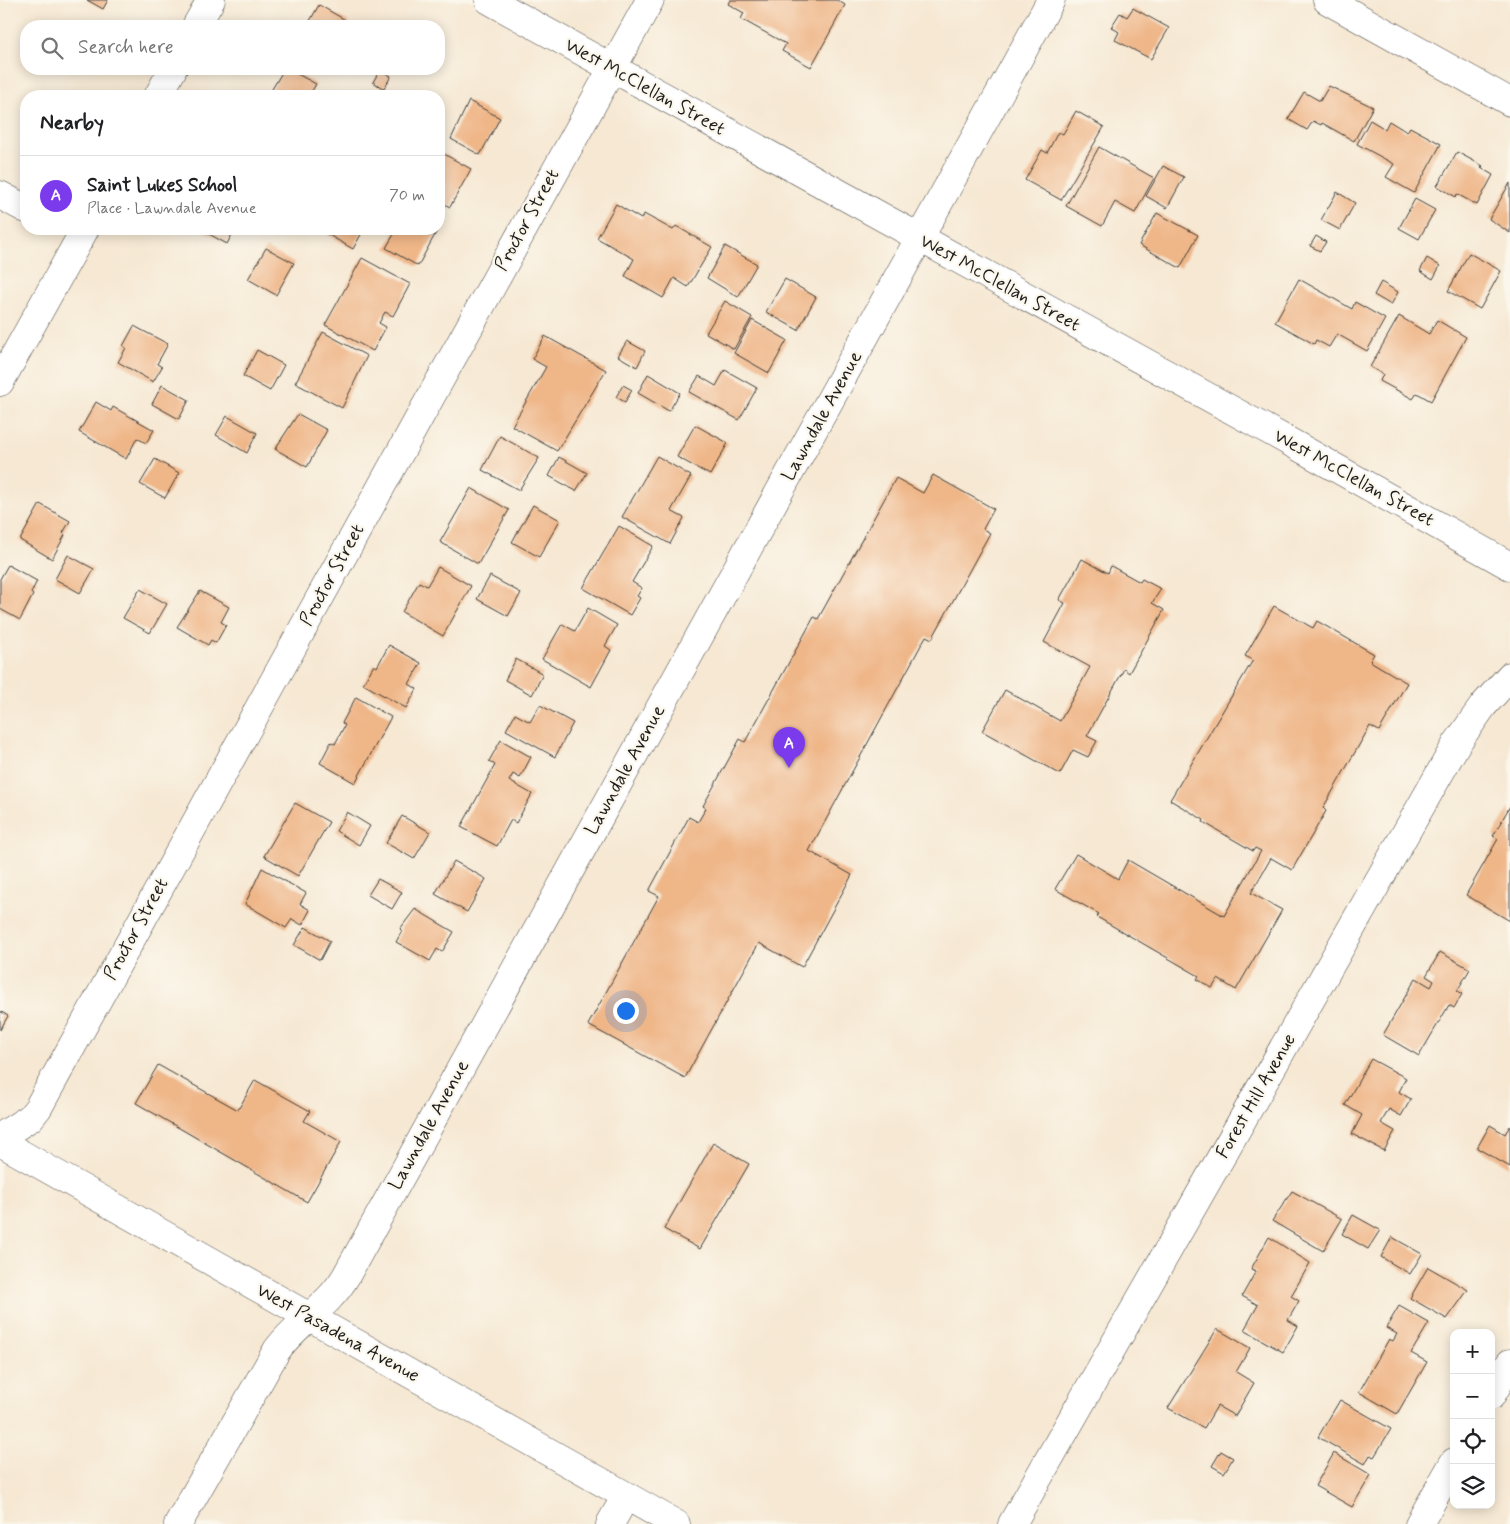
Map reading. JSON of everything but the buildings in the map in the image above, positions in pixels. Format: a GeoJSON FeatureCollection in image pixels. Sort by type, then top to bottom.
{"type":"FeatureCollection","features":[{"type":"Feature","properties":{"kind":"street"},"geometry":{"type":"LineString","coordinates":[[199,20],[211,0]]}},
{"type":"Feature","properties":{"kind":"street","name":"West McClellan Street"},"geometry":{"type":"LineString","coordinates":[[489,0],[1305,450],[1510,566]]}},
{"type":"Feature","properties":{"kind":"street","name":"Proctor Street"},"geometry":{"type":"LineString","coordinates":[[0,1137],[30,1118],[38,1108],[650,0]]}},
{"type":"Feature","properties":{"kind":"street","name":"Lawndale Avenue"},"geometry":{"type":"LineString","coordinates":[[178,1524],[277,1350],[291,1332],[330,1300],[346,1276],[1051,0]]}},
{"type":"Feature","properties":{"kind":"street"},"geometry":{"type":"LineString","coordinates":[[1327,0],[1510,102]]}},
{"type":"Feature","properties":{"kind":"street"},"geometry":{"type":"LineString","coordinates":[[161,90],[170,75]]}},
{"type":"Feature","properties":{"kind":"street"},"geometry":{"type":"LineString","coordinates":[[0,195],[20,206]]}},
{"type":"Feature","properties":{"kind":"street"},"geometry":{"type":"LineString","coordinates":[[0,382],[74,235]]}},
{"type":"Feature","properties":{"kind":"street","name":"Forest Hill Avenue"},"geometry":{"type":"LineString","coordinates":[[1012,1524],[1454,748],[1483,706],[1510,676]]}},
{"type":"Feature","properties":{"kind":"street","name":"West Pasadena Avenue"},"geometry":{"type":"LineString","coordinates":[[0,1142],[676,1524]]}},
{"type":"Feature","properties":{"kind":"street"},"geometry":{"type":"LineString","coordinates":[[1495,1389],[1510,1363]]}},
{"type":"Feature","properties":{"kind":"street"},"geometry":{"type":"LineString","coordinates":[[1419,1524],[1453,1464]]}},
{"type":"Feature","properties":{"kind":"street"},"geometry":{"type":"LineString","coordinates":[[610,1524],[626,1496]]}},
{"type":"Feature","properties":{"kind":"place","name":"Saint Lukes School"},"geometry":{"type":"Point","coordinates":[789,768]}}]}
